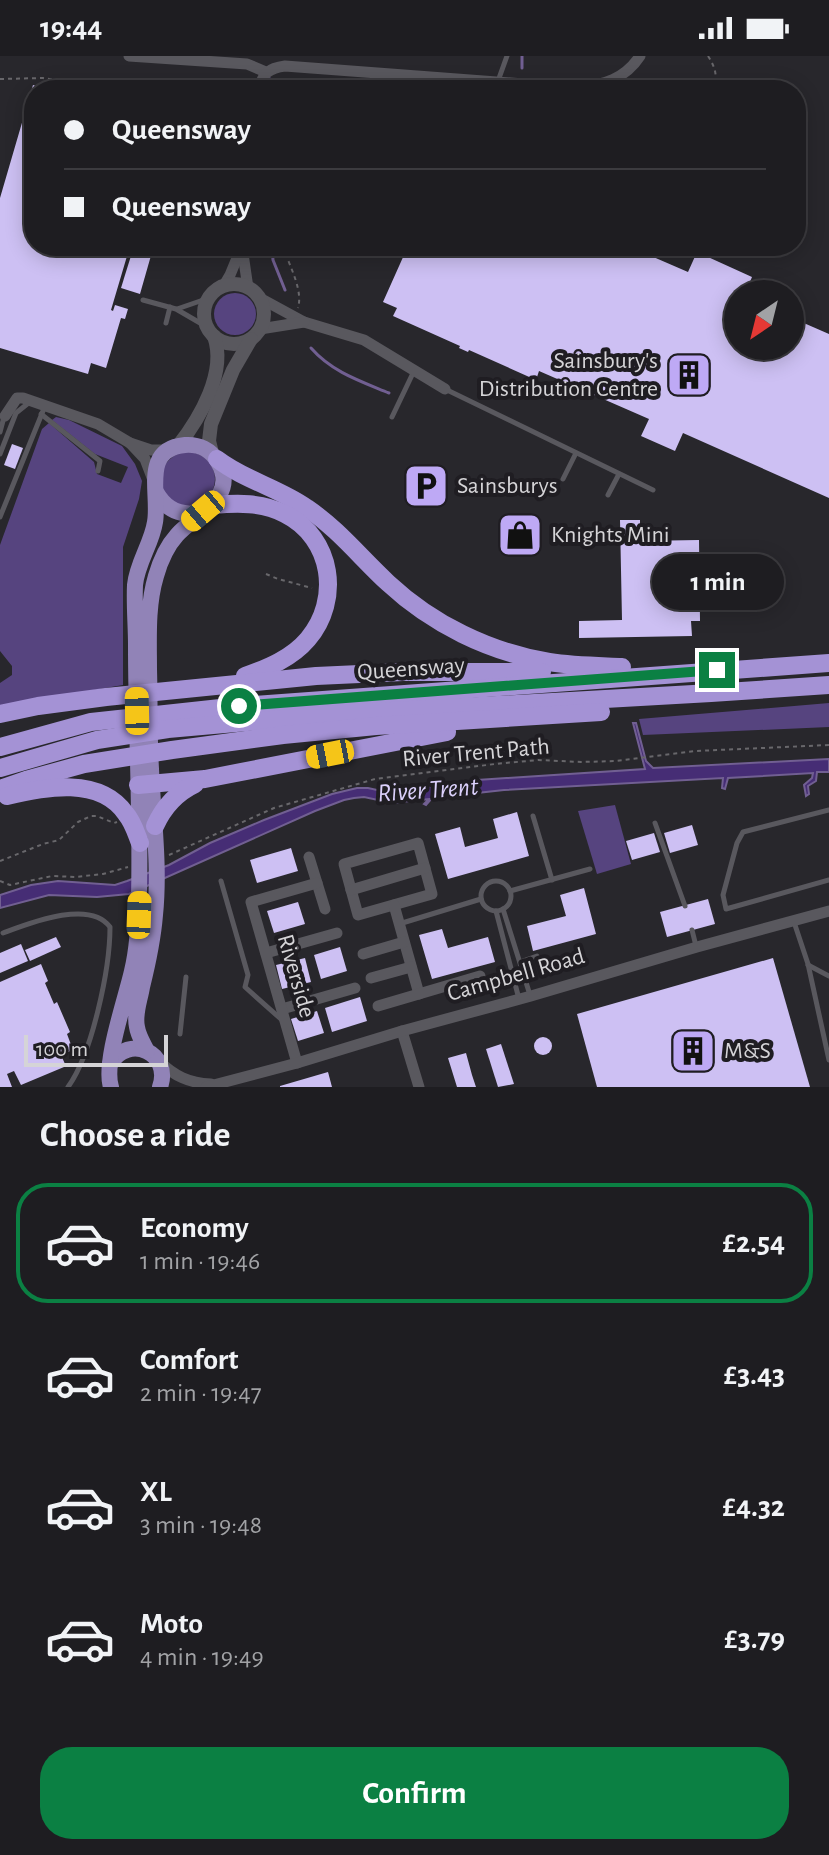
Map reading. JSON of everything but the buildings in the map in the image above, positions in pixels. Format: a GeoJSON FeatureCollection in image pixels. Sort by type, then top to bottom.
{"type":"FeatureCollection","features":[{"type":"Feature","properties":{"kind":"highway"},"geometry":{"type":"LineString","coordinates":[[214,456],[231,470],[306,507],[405,598],[472,639],[510,653],[563,664],[717,670]]}},
{"type":"Feature","properties":{"kind":"highway"},"geometry":{"type":"LineString","coordinates":[[208,508],[244,503],[285,513],[312,536],[322,552],[329,589],[319,624],[307,641],[283,660],[220,685]]}},
{"type":"Feature","properties":{"kind":"highway","name":"Queensway"},"geometry":{"type":"LineString","coordinates":[[0,747],[91,722],[239,706],[829,663]]}},
{"type":"Feature","properties":{"kind":"highway"},"geometry":{"type":"LineString","coordinates":[[0,714],[65,702],[316,676],[403,672],[717,670]]}},
{"type":"Feature","properties":{"kind":"highway","name":"Queensway"},"geometry":{"type":"LineString","coordinates":[[0,768],[97,740],[168,729],[339,714],[829,685]]}},
{"type":"Feature","properties":{"kind":"highway"},"geometry":{"type":"LineString","coordinates":[[145,778],[205,779],[426,735],[601,712],[711,693]]}},
{"type":"Feature","properties":{"kind":"highway"},"geometry":{"type":"LineString","coordinates":[[0,789],[84,764],[241,741],[376,726],[601,712]]}},
{"type":"Feature","properties":{"kind":"highway"},"geometry":{"type":"LineString","coordinates":[[150,844],[160,814],[175,795],[205,779]]}},
{"type":"Feature","properties":{"kind":"highway"},"geometry":{"type":"LineString","coordinates":[[0,797],[74,786],[92,790],[123,809],[150,844]]}},
{"type":"Feature","properties":{"kind":"main road"},"geometry":{"type":"LineString","coordinates":[[143,682],[151,598],[165,552],[174,538],[219,497],[223,485],[222,469],[214,456],[193,445],[174,448],[158,462],[155,526],[135,582],[150,844],[150,949],[136,1018],[138,1033],[162,1069],[160,1087]]}},
{"type":"Feature","properties":{"kind":"main road"},"geometry":{"type":"LineString","coordinates":[[155,486],[161,500],[172,510],[187,514],[208,508]]}},
{"type":"Feature","properties":{"kind":"main road"},"geometry":{"type":"LineString","coordinates":[[108,1079],[148,893]]}},
{"type":"Feature","properties":{"kind":"main road"},"geometry":{"type":"LineString","coordinates":[[108,1079],[121,1052],[140,1048],[152,1054]]}},
{"type":"Feature","properties":{"kind":"street"},"geometry":{"type":"LineString","coordinates":[[127,56],[247,64],[266,72]]}},
{"type":"Feature","properties":{"kind":"street"},"geometry":{"type":"LineString","coordinates":[[613,80],[627,72],[640,56]]}},
{"type":"Feature","properties":{"kind":"street"},"geometry":{"type":"LineString","coordinates":[[261,80],[273,67],[285,66],[484,80]]}},
{"type":"Feature","properties":{"kind":"street"},"geometry":{"type":"LineString","coordinates":[[2,418],[17,398],[23,398],[43,410],[98,424],[130,443],[151,450],[174,448],[202,410],[218,365],[218,348],[204,315],[209,298],[223,287],[238,256]]}},
{"type":"Feature","properties":{"kind":"street"},"geometry":{"type":"LineString","coordinates":[[214,456],[209,441],[211,424],[233,370],[256,334],[264,313],[253,292],[244,256]]}},
{"type":"Feature","properties":{"kind":"street"},"geometry":{"type":"LineString","coordinates":[[223,287],[236,285],[299,319],[364,340],[445,389]]}},
{"type":"Feature","properties":{"kind":"street"},"geometry":{"type":"LineString","coordinates":[[210,332],[225,343],[232,344],[245,342],[256,334],[299,319]]}},
{"type":"Feature","properties":{"kind":"street"},"geometry":{"type":"LineString","coordinates":[[130,443],[145,459],[155,486]]}},
{"type":"Feature","properties":{"kind":"street"},"geometry":{"type":"LineString","coordinates":[[418,843],[425,868],[432,894],[358,915],[344,864],[418,843]]}},
{"type":"Feature","properties":{"kind":"street"},"geometry":{"type":"LineString","coordinates":[[309,857],[325,909]]}},
{"type":"Feature","properties":{"kind":"street"},"geometry":{"type":"LineString","coordinates":[[351,890],[425,868]]}},
{"type":"Feature","properties":{"kind":"street","name":"Riverside"},"geometry":{"type":"LineString","coordinates":[[297,1063],[251,902],[317,883]]}},
{"type":"Feature","properties":{"kind":"street"},"geometry":{"type":"LineString","coordinates":[[394,905],[419,994]]}},
{"type":"Feature","properties":{"kind":"street","name":"Campbell Road"},"geometry":{"type":"LineString","coordinates":[[152,1054],[181,1078],[210,1085],[829,911]]}},
{"type":"Feature","properties":{"kind":"street"},"geometry":{"type":"LineString","coordinates":[[266,953],[337,933]]}},
{"type":"Feature","properties":{"kind":"street"},"geometry":{"type":"LineString","coordinates":[[363,954],[404,942]]}},
{"type":"Feature","properties":{"kind":"street"},"geometry":{"type":"LineString","coordinates":[[371,978],[411,967]]}},
{"type":"Feature","properties":{"kind":"street"},"geometry":{"type":"LineString","coordinates":[[378,1006],[480,976]]}},
{"type":"Feature","properties":{"kind":"street"},"geometry":{"type":"LineString","coordinates":[[282,1009],[355,988]]}},
{"type":"Feature","properties":{"kind":"street"},"geometry":{"type":"LineString","coordinates":[[402,1031],[419,1087]]}},
{"type":"Feature","properties":{"kind":"lane"},"geometry":{"type":"LineString","coordinates":[[498,80],[507,56]]}},
{"type":"Feature","properties":{"kind":"lane"},"geometry":{"type":"LineString","coordinates":[[166,323],[173,308],[209,298]]}},
{"type":"Feature","properties":{"kind":"lane"},"geometry":{"type":"LineString","coordinates":[[143,300],[173,308],[210,332]]}},
{"type":"Feature","properties":{"kind":"lane"},"geometry":{"type":"LineString","coordinates":[[392,417],[415,370]]}},
{"type":"Feature","properties":{"kind":"lane"},"geometry":{"type":"LineString","coordinates":[[445,389],[653,490]]}},
{"type":"Feature","properties":{"kind":"lane"},"geometry":{"type":"LineString","coordinates":[[0,454],[16,413],[31,401]]}},
{"type":"Feature","properties":{"kind":"lane"},"geometry":{"type":"LineString","coordinates":[[0,517],[43,410],[100,461],[98,471]]}},
{"type":"Feature","properties":{"kind":"lane"},"geometry":{"type":"LineString","coordinates":[[0,432],[2,418]]}},
{"type":"Feature","properties":{"kind":"lane"},"geometry":{"type":"LineString","coordinates":[[563,479],[576,453]]}},
{"type":"Feature","properties":{"kind":"lane"},"geometry":{"type":"LineString","coordinates":[[608,495],[619,474]]}},
{"type":"Feature","properties":{"kind":"lane"},"geometry":{"type":"LineString","coordinates":[[829,810],[743,832],[723,895],[726,909],[829,880]]}},
{"type":"Feature","properties":{"kind":"lane"},"geometry":{"type":"LineString","coordinates":[[533,816],[552,880]]}},
{"type":"Feature","properties":{"kind":"lane"},"geometry":{"type":"LineString","coordinates":[[655,823],[685,906]]}},
{"type":"Feature","properties":{"kind":"lane"},"geometry":{"type":"LineString","coordinates":[[510,891],[590,869]]}},
{"type":"Feature","properties":{"kind":"lane"},"geometry":{"type":"LineString","coordinates":[[221,881],[248,975],[245,987],[286,1024]]}},
{"type":"Feature","properties":{"kind":"lane"},"geometry":{"type":"LineString","coordinates":[[494,881],[504,883],[510,891],[510,900],[499,910],[486,907],[481,899],[483,889],[494,881]]}},
{"type":"Feature","properties":{"kind":"lane"},"geometry":{"type":"LineString","coordinates":[[399,924],[481,899]]}},
{"type":"Feature","properties":{"kind":"lane"},"geometry":{"type":"LineString","coordinates":[[499,910],[520,962],[525,998]]}},
{"type":"Feature","properties":{"kind":"lane"},"geometry":{"type":"LineString","coordinates":[[499,910],[525,998]]}},
{"type":"Feature","properties":{"kind":"lane"},"geometry":{"type":"LineString","coordinates":[[3,933],[50,917],[78,914],[96,916],[105,920],[110,927],[97,1013],[81,1066],[68,1087]]}},
{"type":"Feature","properties":{"kind":"lane"},"geometry":{"type":"LineString","coordinates":[[794,921],[808,964],[829,1060]]}},
{"type":"Feature","properties":{"kind":"lane"},"geometry":{"type":"LineString","coordinates":[[692,930],[697,947]]}},
{"type":"Feature","properties":{"kind":"lane"},"geometry":{"type":"LineString","coordinates":[[520,962],[537,956]]}},
{"type":"Feature","properties":{"kind":"lane"},"geometry":{"type":"LineString","coordinates":[[808,964],[829,976]]}},
{"type":"Feature","properties":{"kind":"lane"},"geometry":{"type":"LineString","coordinates":[[180,1034],[186,977]]}},
{"type":"Feature","properties":{"kind":"path"},"geometry":{"type":"LineString","coordinates":[[708,56],[716,80]]}},
{"type":"Feature","properties":{"kind":"path"},"geometry":{"type":"LineString","coordinates":[[0,79],[56,80]]}},
{"type":"Feature","properties":{"kind":"path"},"geometry":{"type":"LineString","coordinates":[[286,256],[298,288],[301,304],[299,319]]}},
{"type":"Feature","properties":{"kind":"path"},"geometry":{"type":"LineString","coordinates":[[266,574],[306,588],[329,589]]}},
{"type":"Feature","properties":{"kind":"path","name":"River Trent Path"},"geometry":{"type":"LineString","coordinates":[[150,844],[173,854],[274,808],[375,779],[510,762],[615,761],[696,751],[829,745]]}},
{"type":"Feature","properties":{"kind":"path"},"geometry":{"type":"LineString","coordinates":[[0,861],[59,840],[85,818],[97,816],[114,823],[120,820]]}},
{"type":"Feature","properties":{"kind":"path"},"geometry":{"type":"LineString","coordinates":[[0,881],[10,885],[52,876],[103,874],[134,865]]}},
{"type":"Feature","properties":{"kind":"shaded area"},"geometry":{"type":"Polygon","coordinates":[[[235,293],[250,299],[256,314],[250,329],[235,335],[220,329],[214,314],[220,299],[235,293]]]}},
{"type":"Feature","properties":{"kind":"shaded area"},"geometry":{"type":"Polygon","coordinates":[[[56,417],[69,420],[122,446],[142,481],[123,547],[123,685],[0,706],[0,683],[12,675],[12,666],[0,651],[0,545],[42,429],[49,423],[94,462],[97,474],[121,483],[128,467],[95,454],[52,420],[56,417]]]}},
{"type":"Feature","properties":{"kind":"shaded area"},"geometry":{"type":"Polygon","coordinates":[[[188,452],[207,460],[215,479],[207,498],[188,506],[169,498],[161,479],[169,460],[188,452]]]}},
{"type":"Feature","properties":{"kind":"shaded area"},"geometry":{"type":"Polygon","coordinates":[[[829,703],[829,727],[643,735],[639,719],[829,703]]]}},
{"type":"Feature","properties":{"kind":"shaded area"},"geometry":{"type":"Polygon","coordinates":[[[615,805],[631,864],[597,874],[578,811],[615,805]]]}},
{"type":"Feature","properties":{"kind":"water","name":"River Trent"},"geometry":{"type":"Polygon","coordinates":[[[633,723],[636,723],[646,761],[653,768],[829,759],[829,772],[817,772],[816,781],[808,786],[809,794],[806,796],[804,785],[813,773],[728,778],[725,789],[722,788],[723,778],[504,790],[432,798],[426,805],[429,799],[392,803],[354,798],[315,811],[129,894],[97,897],[49,895],[0,908],[0,895],[31,885],[58,881],[115,885],[127,881],[169,865],[264,820],[332,794],[357,788],[386,792],[477,780],[645,769],[633,723]]]}},
{"type":"Feature","properties":{"kind":"waterway"},"geometry":{"type":"LineString","coordinates":[[522,56],[522,68]]}},
{"type":"Feature","properties":{"kind":"waterway"},"geometry":{"type":"LineString","coordinates":[[273,256],[285,290]]}},
{"type":"Feature","properties":{"kind":"waterway"},"geometry":{"type":"LineString","coordinates":[[311,348],[337,370],[389,393]]}},
{"type":"Feature","properties":{"kind":"place","name":"Sainsbury's Distribution Centre"},"geometry":{"type":"Point","coordinates":[689,375]}},
{"type":"Feature","properties":{"kind":"place","name":"Sainsburys"},"geometry":{"type":"Point","coordinates":[426,486]}},
{"type":"Feature","properties":{"kind":"place","name":"Knights Mini"},"geometry":{"type":"Point","coordinates":[520,535]}},
{"type":"Feature","properties":{"kind":"place","name":"M&S"},"geometry":{"type":"Point","coordinates":[693,1051]}},
{"type":"Feature","properties":{"kind":"route"},"geometry":{"type":"LineString","coordinates":[[239,706],[717,670]]}}]}
